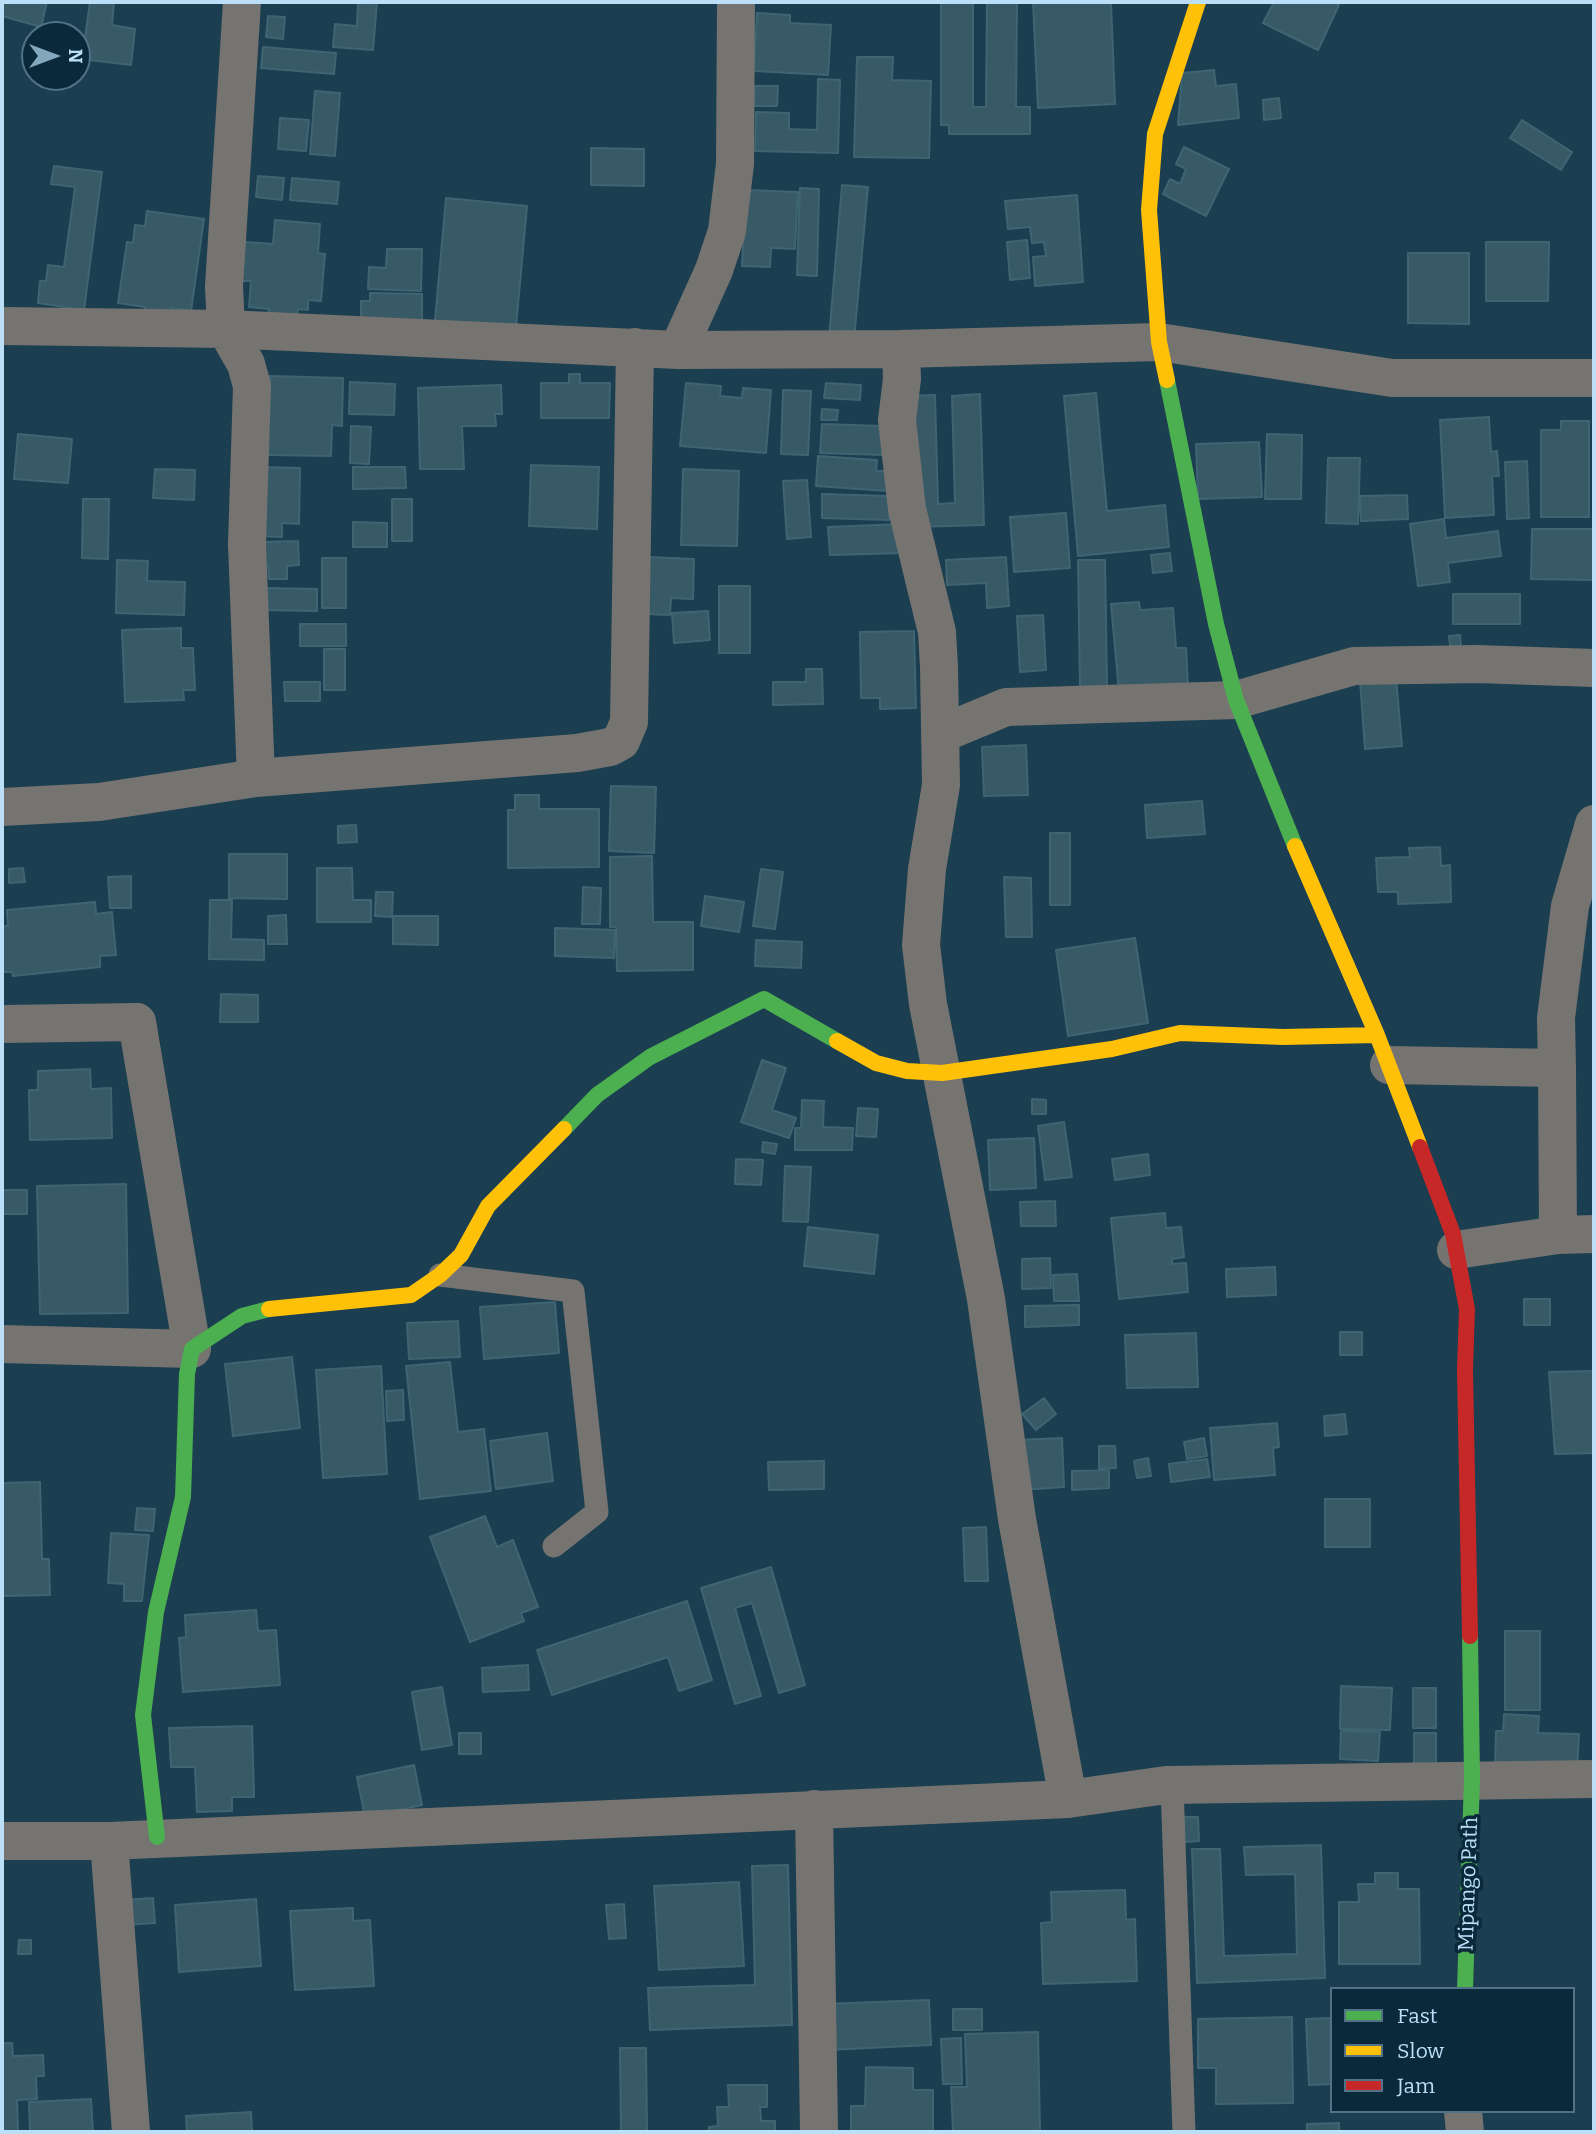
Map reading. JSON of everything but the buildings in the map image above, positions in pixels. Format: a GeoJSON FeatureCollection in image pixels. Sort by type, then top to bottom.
{"type":"FeatureCollection","features":[{"type":"Feature","properties":{"kind":"street"},"geometry":{"type":"LineString","coordinates":[[242,2],[225,256],[226,329],[246,364],[252,386],[247,544],[256,778]]}},
{"type":"Feature","properties":{"kind":"street"},"geometry":{"type":"LineString","coordinates":[[678,350],[714,270],[727,232],[735,164],[736,2]]}},
{"type":"Feature","properties":{"kind":"street","name":"Mipango Path"},"geometry":{"type":"LineString","coordinates":[[1198,2],[1155,134],[1149,210],[1159,342],[1216,624],[1236,699],[1271,791],[1383,1050],[1456,1250],[1467,1309],[1465,1370],[1472,1779],[1465,1987]]}},
{"type":"Feature","properties":{"kind":"street"},"geometry":{"type":"LineString","coordinates":[[2,326],[226,329],[678,350],[901,349],[1159,342],[1392,378],[1594,378]]}},
{"type":"Feature","properties":{"kind":"street"},"geometry":{"type":"LineString","coordinates":[[2,807],[99,802],[256,778],[577,753],[610,747],[621,741],[629,722],[635,347]]}},
{"type":"Feature","properties":{"kind":"street"},"geometry":{"type":"LineString","coordinates":[[901,349],[902,379],[897,420],[907,509],[937,632],[941,734],[941,785],[927,869],[921,945],[928,1004],[986,1299],[1017,1519],[1068,1799]]}},
{"type":"Feature","properties":{"kind":"street"},"geometry":{"type":"LineString","coordinates":[[941,734],[1006,707],[1236,699],[1354,666],[1477,664],[1594,668]]}},
{"type":"Feature","properties":{"kind":"street"},"geometry":{"type":"LineString","coordinates":[[1456,1250],[1576,1235],[1557,1068],[1556,1018],[1570,906],[1594,824]]}},
{"type":"Feature","properties":{"kind":"street"},"geometry":{"type":"LineString","coordinates":[[2,1344],[192,1349],[242,1316],[267,1309],[411,1295],[440,1275],[461,1255],[488,1206],[597,1095],[650,1057],[764,999],[876,1063],[907,1071],[942,1073],[1112,1049],[1180,1033],[1283,1037],[1557,1068]]}},
{"type":"Feature","properties":{"kind":"street"},"geometry":{"type":"LineString","coordinates":[[2,1024],[137,1022],[192,1349],[187,1374],[183,1497],[156,1612],[143,1715],[157,1837]]}},
{"type":"Feature","properties":{"kind":"street"},"geometry":{"type":"LineString","coordinates":[[2,1841],[109,1841],[1068,1799],[1172,1785],[1594,1779]]}},
{"type":"Feature","properties":{"kind":"street"},"geometry":{"type":"LineString","coordinates":[[814,1809],[819,2132]]}},
{"type":"Feature","properties":{"kind":"street"},"geometry":{"type":"LineString","coordinates":[[109,1841],[131,2132]]}},
{"type":"Feature","properties":{"kind":"street"},"geometry":{"type":"LineString","coordinates":[[1463,2113],[1465,2132]]}},
{"type":"Feature","properties":{"kind":"lane"},"geometry":{"type":"LineString","coordinates":[[440,1275],[573,1291],[597,1512],[554,1546]]}},
{"type":"Feature","properties":{"kind":"lane"},"geometry":{"type":"LineString","coordinates":[[1172,1785],[1184,2132]]}},
{"type":"Feature","properties":{"kind":"traffic: fast"},"geometry":{"type":"LineString","coordinates":[[1167,380],[1216,624],[1236,700],[1295,846]]}},
{"type":"Feature","properties":{"kind":"traffic: fast"},"geometry":{"type":"LineString","coordinates":[[564,1129],[597,1095],[650,1057],[764,999],[837,1041]]}},
{"type":"Feature","properties":{"kind":"traffic: fast"},"geometry":{"type":"LineString","coordinates":[[157,1837],[143,1715],[156,1612],[183,1497],[187,1374],[192,1349],[242,1316],[269,1309]]}},
{"type":"Feature","properties":{"kind":"traffic: fast"},"geometry":{"type":"LineString","coordinates":[[1465,1987],[1472,1779],[1470,1636]]}},
{"type":"Feature","properties":{"kind":"traffic: slow"},"geometry":{"type":"LineString","coordinates":[[1167,380],[1159,342],[1149,210],[1155,134],[1198,2]]}},
{"type":"Feature","properties":{"kind":"traffic: slow"},"geometry":{"type":"LineString","coordinates":[[1295,846],[1377,1035],[1420,1147]]}},
{"type":"Feature","properties":{"kind":"traffic: slow"},"geometry":{"type":"LineString","coordinates":[[837,1041],[876,1063],[907,1071],[942,1073],[1112,1049],[1180,1033],[1283,1037],[1377,1035]]}},
{"type":"Feature","properties":{"kind":"traffic: slow"},"geometry":{"type":"LineString","coordinates":[[269,1309],[411,1295],[440,1275],[461,1255],[488,1206],[564,1129]]}},
{"type":"Feature","properties":{"kind":"traffic: jam"},"geometry":{"type":"LineString","coordinates":[[1420,1147],[1453,1234],[1467,1309],[1465,1370],[1470,1636]]}}]}
